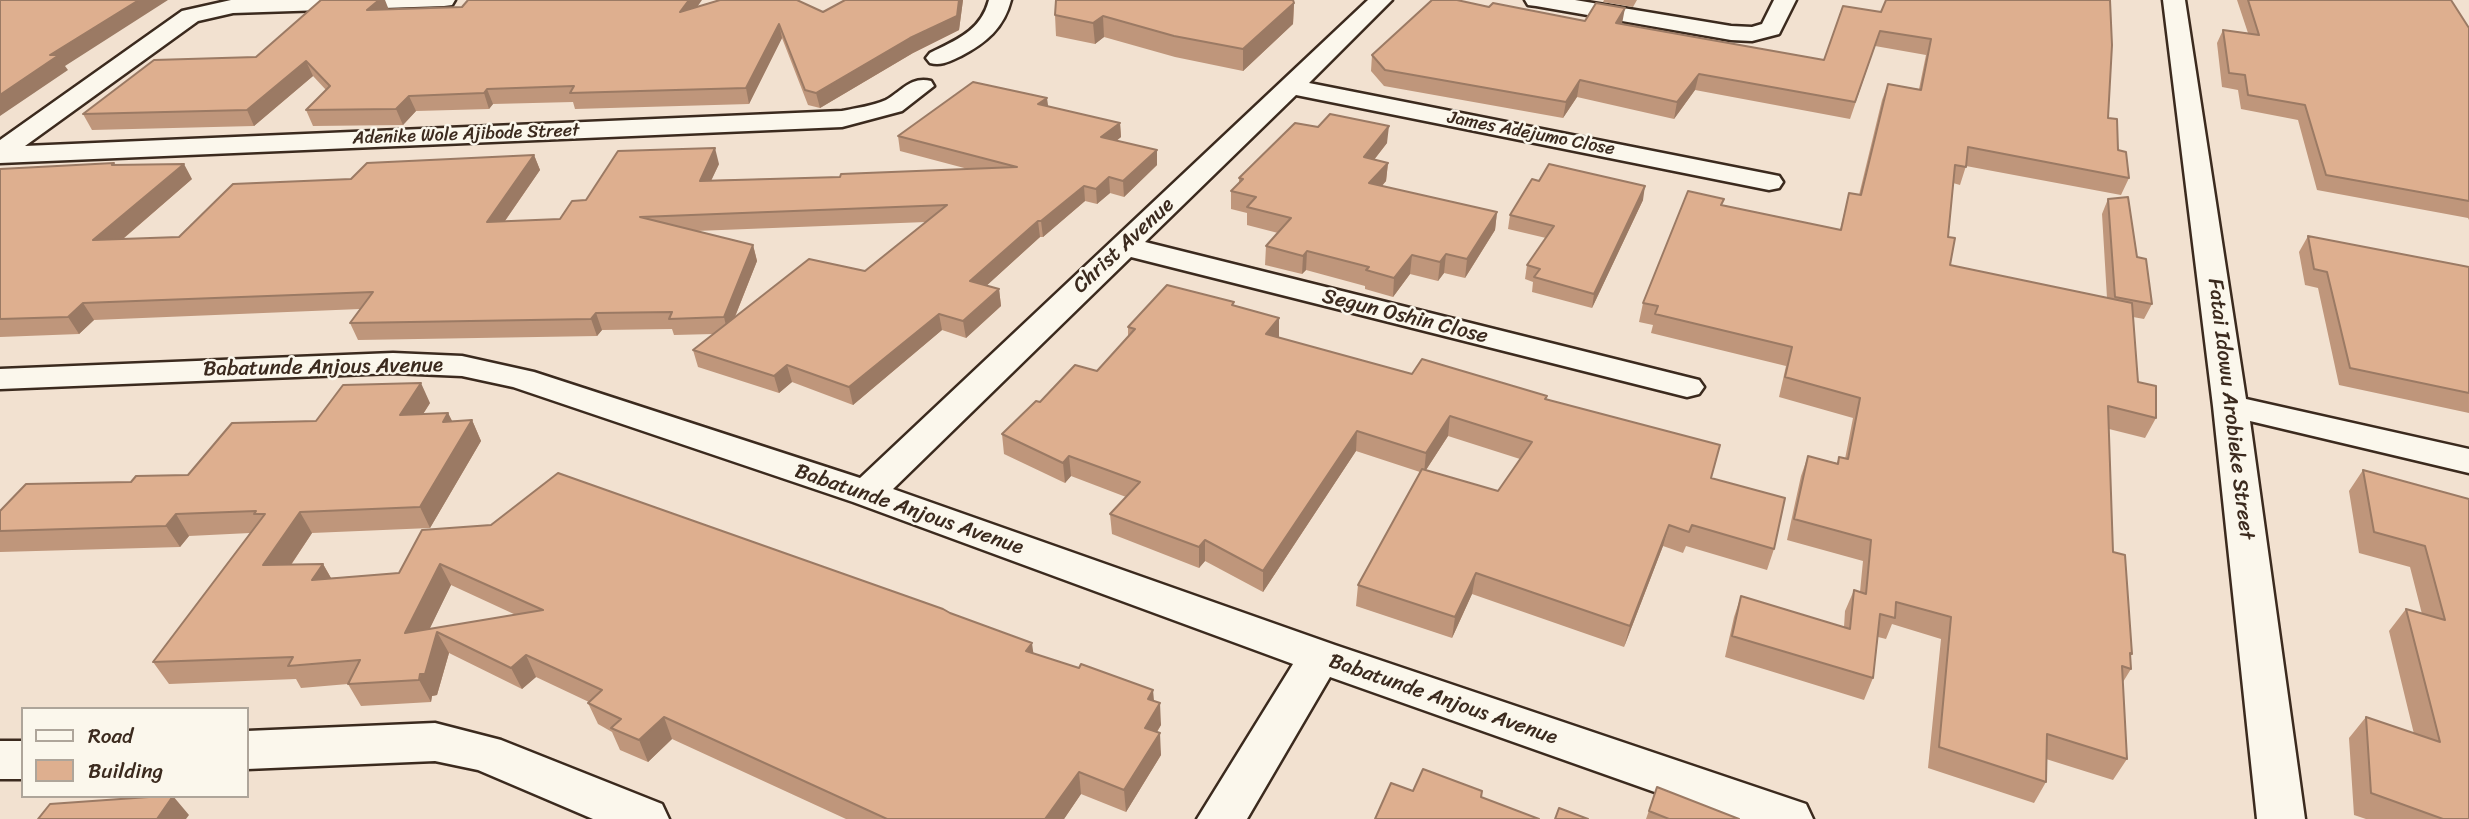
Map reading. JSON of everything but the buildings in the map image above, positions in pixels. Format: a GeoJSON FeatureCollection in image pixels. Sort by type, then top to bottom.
{"type":"FeatureCollection","features":[{"type":"Feature","properties":{"kind":"street"},"geometry":{"type":"LineString","coordinates":[[0,153],[190,16],[233,6],[444,0]]}},
{"type":"Feature","properties":{"kind":"street"},"geometry":{"type":"LineString","coordinates":[[938,58],[986,32],[993,23],[1000,0]]}},
{"type":"Feature","properties":{"kind":"street","name":"Christ Avenue"},"geometry":{"type":"LineString","coordinates":[[866,493],[1381,0]]}},
{"type":"Feature","properties":{"kind":"street"},"geometry":{"type":"LineString","coordinates":[[1536,0],[1700,29],[1752,34],[1771,29],[1786,0]]}},
{"type":"Feature","properties":{"kind":"street","name":"Fatai Idowu Arobieke Street"},"geometry":{"type":"LineString","coordinates":[[2174,0],[2230,406],[2281,819]]}},
{"type":"Feature","properties":{"kind":"street","name":"Adenike Wole Ajibode Street"},"geometry":{"type":"LineString","coordinates":[[0,153],[842,119],[893,106],[922,86],[920,87]]}},
{"type":"Feature","properties":{"kind":"street","name":"James Adejumo Close"},"geometry":{"type":"LineString","coordinates":[[1293,87],[1769,182]]}},
{"type":"Feature","properties":{"kind":"street","name":"Segun Oshin Close"},"geometry":{"type":"LineString","coordinates":[[1124,246],[1687,387]]}},
{"type":"Feature","properties":{"kind":"street","name":"Babatunde Anjous Avenue"},"geometry":{"type":"LineString","coordinates":[[0,379],[393,363],[462,366],[522,379],[866,493],[1320,657],[1789,819]]}},
{"type":"Feature","properties":{"kind":"street"},"geometry":{"type":"LineString","coordinates":[[2230,406],[2469,461]]}},
{"type":"Feature","properties":{"kind":"street"},"geometry":{"type":"LineString","coordinates":[[1221,819],[1320,657]]}},
{"type":"Feature","properties":{"kind":"street"},"geometry":{"type":"LineString","coordinates":[[248,750],[435,742],[485,753],[645,819]]}},
{"type":"Feature","properties":{"kind":"street"},"geometry":{"type":"LineString","coordinates":[[0,761],[21,760]]}}]}
